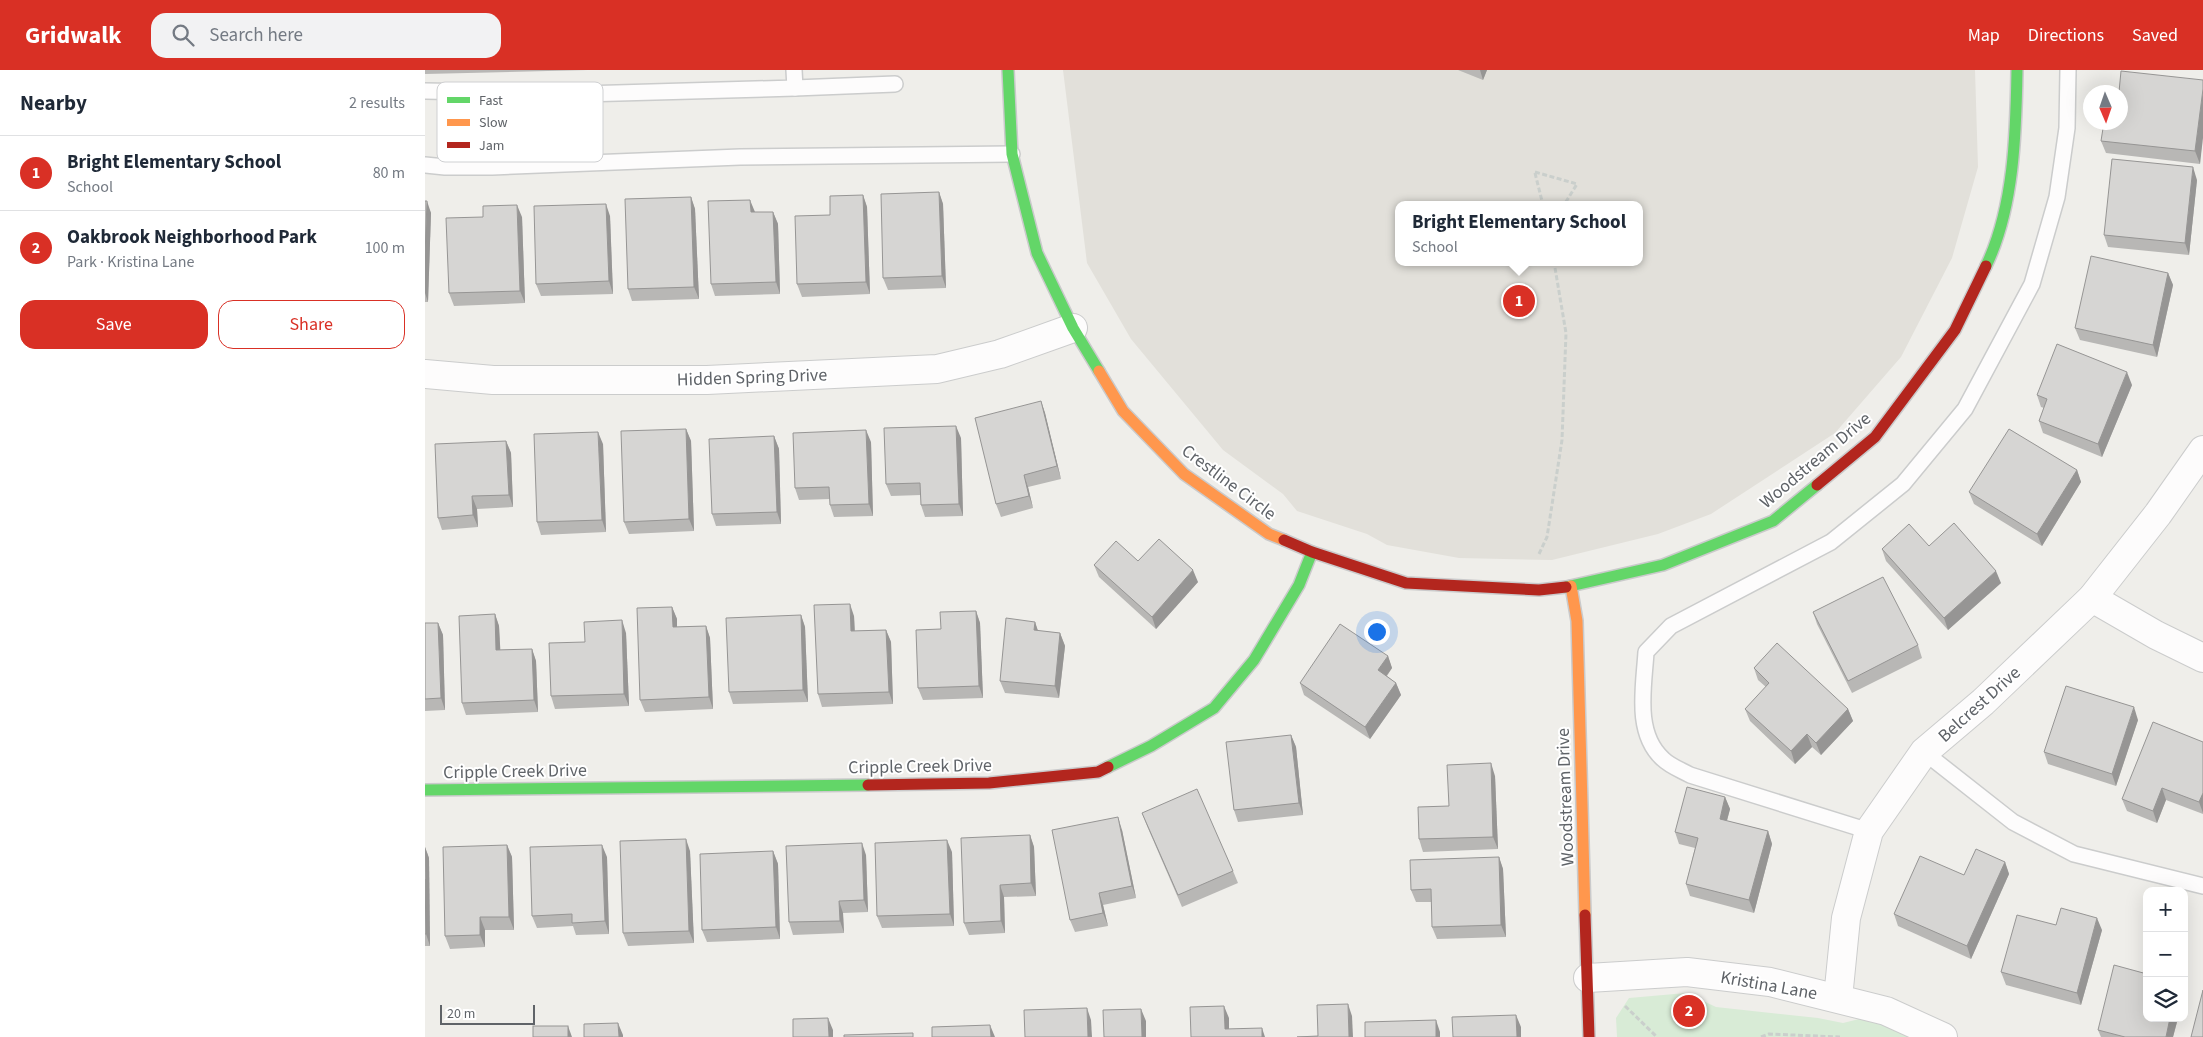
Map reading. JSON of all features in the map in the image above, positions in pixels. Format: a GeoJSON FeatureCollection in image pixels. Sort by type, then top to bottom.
{"type":"FeatureCollection","features":[{"type":"Feature","properties":{"kind":"street","name":"Crestline Circle"},"geometry":{"type":"LineString","coordinates":[[1008,70],[1012,154],[1037,253],[1073,328],[1123,411],[1184,474],[1269,534],[1312,552],[1406,583],[1539,590],[1571,586]]}},
{"type":"Feature","properties":{"kind":"street","name":"Woodstream Drive"},"geometry":{"type":"LineString","coordinates":[[1589,1037],[1577,621],[1571,586],[1663,565],[1773,521],[1875,437],[1955,330],[1995,245],[2017,136],[2017,70]]}},
{"type":"Feature","properties":{"kind":"street","name":"Hidden Spring Drive"},"geometry":{"type":"LineString","coordinates":[[425,374],[493,380],[707,380],[937,368],[1000,354],[1073,328]]}},
{"type":"Feature","properties":{"kind":"street","name":"Belcrest Drive"},"geometry":{"type":"LineString","coordinates":[[1839,998],[1846,918],[1869,831],[1924,752],[1983,702],[2092,598],[2158,514],[2203,450]]}},
{"type":"Feature","properties":{"kind":"street","name":"Cripple Creek Drive"},"geometry":{"type":"LineString","coordinates":[[425,790],[989,783],[1098,772],[1151,746],[1214,708],[1254,660],[1299,585],[1312,552]]}},
{"type":"Feature","properties":{"kind":"street"},"geometry":{"type":"LineString","coordinates":[[2092,598],[2156,635],[2203,658]]}},
{"type":"Feature","properties":{"kind":"street","name":"Kristina Lane"},"geometry":{"type":"LineString","coordinates":[[1588,978],[1687,972],[1770,982],[1886,1011],[1943,1037]]}},
{"type":"Feature","properties":{"kind":"lane"},"geometry":{"type":"LineString","coordinates":[[794,70],[795,88]]}},
{"type":"Feature","properties":{"kind":"lane"},"geometry":{"type":"LineString","coordinates":[[1869,831],[1690,775],[1663,760],[1652,745],[1644,725],[1647,652],[1671,626],[1831,542],[1903,484],[1965,409],[2032,284],[2057,196],[2067,128],[2068,70]]}},
{"type":"Feature","properties":{"kind":"lane"},"geometry":{"type":"LineString","coordinates":[[603,93],[895,84]]}},
{"type":"Feature","properties":{"kind":"lane"},"geometry":{"type":"LineString","coordinates":[[425,165],[493,167],[740,157],[1012,154]]}},
{"type":"Feature","properties":{"kind":"lane"},"geometry":{"type":"LineString","coordinates":[[1924,752],[2013,822],[2074,854],[2203,886]]}},
{"type":"Feature","properties":{"kind":"path"},"geometry":{"type":"LineString","coordinates":[[1542,201],[1535,172],[1577,184],[1566,201]]}},
{"type":"Feature","properties":{"kind":"path"},"geometry":{"type":"LineString","coordinates":[[1539,554],[1547,537],[1562,440],[1565,334],[1555,266]]}},
{"type":"Feature","properties":{"kind":"path"},"geometry":{"type":"LineString","coordinates":[[1625,1005],[1657,1037]]}},
{"type":"Feature","properties":{"kind":"path"},"geometry":{"type":"LineString","coordinates":[[1761,1037],[1769,1034],[1840,1037]]}},
{"type":"Feature","properties":{"kind":"shaded area"},"geometry":{"type":"Polygon","coordinates":[[[1063,70],[1975,70],[1978,167],[1952,258],[1901,357],[1835,433],[1711,514],[1658,534],[1552,560],[1459,558],[1387,545],[1367,534],[1297,511],[1283,494],[1223,450],[1131,339],[1087,263],[1063,70]]]}},
{"type":"Feature","properties":{"kind":"green space"},"geometry":{"type":"Polygon","coordinates":[[[1686,993],[1716,1007],[1818,1018],[1843,1023],[1871,1016],[1911,1037],[1617,1037],[1616,1018],[1629,998],[1686,993]]]}},
{"type":"Feature","properties":{"kind":"building"},"geometry":{"type":"Polygon","coordinates":[[[2121,71],[2203,80],[2195,151],[2101,141],[2103,130],[2128,130],[2128,85],[2120,85],[2121,71]]]}},
{"type":"Feature","properties":{"kind":"building"},"geometry":{"type":"Polygon","coordinates":[[[2112,159],[2193,167],[2185,243],[2104,235],[2112,159]]]}},
{"type":"Feature","properties":{"kind":"building"},"geometry":{"type":"Polygon","coordinates":[[[939,192],[942,276],[883,278],[881,194],[939,192]]]}},
{"type":"Feature","properties":{"kind":"building"},"geometry":{"type":"Polygon","coordinates":[[[863,195],[866,282],[797,284],[795,216],[830,215],[830,196],[863,195]]]}},
{"type":"Feature","properties":{"kind":"building"},"geometry":{"type":"Polygon","coordinates":[[[691,197],[694,287],[628,289],[625,199],[691,197]]]}},
{"type":"Feature","properties":{"kind":"building"},"geometry":{"type":"Polygon","coordinates":[[[750,200],[751,212],[773,212],[776,282],[711,284],[708,201],[750,200]]]}},
{"type":"Feature","properties":{"kind":"building"},"geometry":{"type":"Polygon","coordinates":[[[425,201],[427,201],[425,256],[425,201]]]}},
{"type":"Feature","properties":{"kind":"building"},"geometry":{"type":"Polygon","coordinates":[[[606,204],[609,281],[536,284],[534,206],[606,204]]]}},
{"type":"Feature","properties":{"kind":"building"},"geometry":{"type":"Polygon","coordinates":[[[517,205],[520,291],[449,293],[446,218],[483,217],[483,206],[517,205]]]}},
{"type":"Feature","properties":{"kind":"building"},"geometry":{"type":"Polygon","coordinates":[[[2091,256],[2168,273],[2153,345],[2075,328],[2091,256]]]}},
{"type":"Feature","properties":{"kind":"building"},"geometry":{"type":"Polygon","coordinates":[[[2057,344],[2127,372],[2098,444],[2039,421],[2047,399],[2037,395],[2057,344]]]}},
{"type":"Feature","properties":{"kind":"building"},"geometry":{"type":"Polygon","coordinates":[[[1041,401],[1057,466],[1024,475],[1029,496],[996,504],[975,418],[1041,401]]]}},
{"type":"Feature","properties":{"kind":"building"},"geometry":{"type":"Polygon","coordinates":[[[956,426],[959,504],[921,505],[920,483],[886,484],[884,428],[956,426]]]}},
{"type":"Feature","properties":{"kind":"building"},"geometry":{"type":"Polygon","coordinates":[[[686,429],[689,519],[624,522],[621,431],[686,429]]]}},
{"type":"Feature","properties":{"kind":"building"},"geometry":{"type":"Polygon","coordinates":[[[2009,429],[2077,470],[2037,534],[1969,492],[2009,429]]]}},
{"type":"Feature","properties":{"kind":"building"},"geometry":{"type":"Polygon","coordinates":[[[866,430],[869,504],[830,505],[829,487],[795,488],[793,433],[866,430]]]}},
{"type":"Feature","properties":{"kind":"building"},"geometry":{"type":"Polygon","coordinates":[[[598,432],[602,520],[537,522],[534,434],[598,432]]]}},
{"type":"Feature","properties":{"kind":"building"},"geometry":{"type":"Polygon","coordinates":[[[774,436],[777,512],[712,514],[709,439],[774,436]]]}},
{"type":"Feature","properties":{"kind":"building"},"geometry":{"type":"Polygon","coordinates":[[[506,441],[509,495],[472,496],[473,515],[438,518],[435,444],[506,441]]]}},
{"type":"Feature","properties":{"kind":"building"},"geometry":{"type":"Polygon","coordinates":[[[1954,523],[1996,571],[1944,618],[1882,549],[1909,524],[1929,546],[1954,523]]]}},
{"type":"Feature","properties":{"kind":"building"},"geometry":{"type":"Polygon","coordinates":[[[1159,539],[1193,570],[1152,617],[1094,565],[1116,541],[1138,561],[1159,539]]]}},
{"type":"Feature","properties":{"kind":"building"},"geometry":{"type":"Polygon","coordinates":[[[1883,577],[1918,645],[1848,681],[1813,612],[1883,577]]]}},
{"type":"Feature","properties":{"kind":"building"},"geometry":{"type":"Polygon","coordinates":[[[850,604],[851,631],[886,630],[889,692],[818,694],[814,605],[850,604]]]}},
{"type":"Feature","properties":{"kind":"building"},"geometry":{"type":"Polygon","coordinates":[[[672,607],[673,627],[706,626],[709,697],[640,700],[637,608],[672,607]]]}},
{"type":"Feature","properties":{"kind":"building"},"geometry":{"type":"Polygon","coordinates":[[[976,611],[979,686],[918,688],[916,630],[941,629],[940,612],[976,611]]]}},
{"type":"Feature","properties":{"kind":"building"},"geometry":{"type":"Polygon","coordinates":[[[495,614],[496,650],[532,649],[534,700],[462,703],[459,616],[495,614]]]}},
{"type":"Feature","properties":{"kind":"building"},"geometry":{"type":"Polygon","coordinates":[[[801,615],[803,690],[729,692],[726,618],[801,615]]]}},
{"type":"Feature","properties":{"kind":"building"},"geometry":{"type":"Polygon","coordinates":[[[1006,618],[1035,622],[1034,630],[1060,633],[1055,686],[1000,681],[1006,618]]]}},
{"type":"Feature","properties":{"kind":"building"},"geometry":{"type":"Polygon","coordinates":[[[622,620],[624,694],[551,696],[549,643],[585,642],[584,622],[622,620]]]}},
{"type":"Feature","properties":{"kind":"building"},"geometry":{"type":"Polygon","coordinates":[[[425,623],[438,623],[441,698],[425,699],[425,623]]]}},
{"type":"Feature","properties":{"kind":"building"},"geometry":{"type":"Polygon","coordinates":[[[1340,624],[1388,656],[1378,670],[1396,683],[1365,727],[1300,683],[1340,624]]]}},
{"type":"Feature","properties":{"kind":"building"},"geometry":{"type":"Polygon","coordinates":[[[1777,643],[1848,709],[1816,743],[1807,734],[1791,751],[1745,709],[1769,683],[1754,668],[1777,643]]]}},
{"type":"Feature","properties":{"kind":"building"},"geometry":{"type":"Polygon","coordinates":[[[2066,686],[2134,707],[2112,774],[2044,752],[2066,686]]]}},
{"type":"Feature","properties":{"kind":"building"},"geometry":{"type":"Polygon","coordinates":[[[2153,722],[2203,742],[2203,793],[2199,802],[2162,788],[2153,811],[2122,799],[2153,722]]]}},
{"type":"Feature","properties":{"kind":"building"},"geometry":{"type":"Polygon","coordinates":[[[1291,735],[1299,803],[1234,810],[1226,742],[1291,735]]]}},
{"type":"Feature","properties":{"kind":"building"},"geometry":{"type":"Polygon","coordinates":[[[1491,763],[1493,837],[1419,839],[1418,807],[1449,806],[1447,765],[1491,763]]]}},
{"type":"Feature","properties":{"kind":"building"},"geometry":{"type":"Polygon","coordinates":[[[1687,787],[1725,797],[1720,819],[1768,831],[1749,900],[1686,884],[1698,838],[1675,832],[1687,787]]]}},
{"type":"Feature","properties":{"kind":"building"},"geometry":{"type":"Polygon","coordinates":[[[1197,789],[1233,871],[1178,895],[1142,813],[1197,789]]]}},
{"type":"Feature","properties":{"kind":"building"},"geometry":{"type":"Polygon","coordinates":[[[1118,817],[1132,886],[1099,893],[1103,913],[1070,920],[1052,830],[1118,817]]]}},
{"type":"Feature","properties":{"kind":"building"},"geometry":{"type":"Polygon","coordinates":[[[1030,835],[1031,883],[1000,885],[1001,921],[964,923],[961,838],[1030,835]]]}},
{"type":"Feature","properties":{"kind":"building"},"geometry":{"type":"Polygon","coordinates":[[[686,839],[689,931],[623,933],[620,841],[686,839]]]}},
{"type":"Feature","properties":{"kind":"building"},"geometry":{"type":"Polygon","coordinates":[[[947,840],[950,914],[877,916],[875,843],[947,840]]]}},
{"type":"Feature","properties":{"kind":"building"},"geometry":{"type":"Polygon","coordinates":[[[862,843],[864,900],[839,901],[840,921],[789,922],[786,846],[862,843]]]}},
{"type":"Feature","properties":{"kind":"building"},"geometry":{"type":"Polygon","coordinates":[[[507,845],[509,917],[480,917],[480,935],[445,936],[443,847],[507,845]]]}},
{"type":"Feature","properties":{"kind":"building"},"geometry":{"type":"Polygon","coordinates":[[[602,845],[605,921],[572,923],[572,914],[532,916],[530,847],[602,845]]]}},
{"type":"Feature","properties":{"kind":"building"},"geometry":{"type":"Polygon","coordinates":[[[1976,849],[2005,862],[1967,946],[1894,914],[1920,856],[1964,875],[1976,849]]]}},
{"type":"Feature","properties":{"kind":"building"},"geometry":{"type":"Polygon","coordinates":[[[773,851],[776,927],[702,930],[700,854],[773,851]]]}},
{"type":"Feature","properties":{"kind":"building"},"geometry":{"type":"Polygon","coordinates":[[[1499,857],[1501,925],[1432,927],[1431,889],[1411,890],[1410,860],[1499,857]]]}},
{"type":"Feature","properties":{"kind":"building"},"geometry":{"type":"Polygon","coordinates":[[[425,879],[426,934],[425,934],[425,879]]]}},
{"type":"Feature","properties":{"kind":"building"},"geometry":{"type":"Polygon","coordinates":[[[2061,908],[2097,918],[2077,993],[2001,972],[2017,915],[2056,925],[2061,908]]]}},
{"type":"Feature","properties":{"kind":"building"},"geometry":{"type":"Polygon","coordinates":[[[2114,965],[2143,973],[2143,1022],[2169,1022],[2166,1037],[2125,1037],[2098,1030],[2114,965]]]}},
{"type":"Feature","properties":{"kind":"building"},"geometry":{"type":"Polygon","coordinates":[[[2203,990],[2203,1037],[2191,1037],[2203,990]]]}},
{"type":"Feature","properties":{"kind":"building"},"geometry":{"type":"Polygon","coordinates":[[[1348,1004],[1349,1037],[1297,1037],[1318,1036],[1317,1005],[1348,1004]]]}},
{"type":"Feature","properties":{"kind":"building"},"geometry":{"type":"Polygon","coordinates":[[[1224,1006],[1225,1029],[1262,1028],[1262,1037],[1191,1037],[1190,1007],[1224,1006]]]}},
{"type":"Feature","properties":{"kind":"building"},"geometry":{"type":"Polygon","coordinates":[[[1087,1008],[1088,1037],[1025,1037],[1024,1010],[1087,1008]]]}},
{"type":"Feature","properties":{"kind":"building"},"geometry":{"type":"Polygon","coordinates":[[[1141,1009],[1142,1037],[1104,1037],[1103,1010],[1141,1009]]]}},
{"type":"Feature","properties":{"kind":"building"},"geometry":{"type":"Polygon","coordinates":[[[1516,1015],[1517,1037],[1453,1037],[1452,1017],[1516,1015]]]}},
{"type":"Feature","properties":{"kind":"building"},"geometry":{"type":"Polygon","coordinates":[[[828,1018],[829,1037],[793,1037],[793,1019],[828,1018]]]}},
{"type":"Feature","properties":{"kind":"building"},"geometry":{"type":"Polygon","coordinates":[[[1436,1020],[1436,1037],[1365,1037],[1365,1022],[1436,1020]]]}},
{"type":"Feature","properties":{"kind":"building"},"geometry":{"type":"Polygon","coordinates":[[[618,1023],[619,1037],[584,1037],[584,1024],[618,1023]]]}},
{"type":"Feature","properties":{"kind":"building"},"geometry":{"type":"Polygon","coordinates":[[[990,1025],[991,1037],[932,1037],[932,1027],[990,1025]]]}},
{"type":"Feature","properties":{"kind":"building"},"geometry":{"type":"Polygon","coordinates":[[[533,1026],[568,1026],[568,1037],[533,1037],[533,1026]]]}},
{"type":"Feature","properties":{"kind":"building"},"geometry":{"type":"Polygon","coordinates":[[[913,1033],[913,1037],[844,1037],[844,1035],[913,1033]]]}},
{"type":"Feature","properties":{"kind":"traffic: fast"},"geometry":{"type":"LineString","coordinates":[[1008,70],[1012,154],[1037,253],[1073,328],[1099,371]]}},
{"type":"Feature","properties":{"kind":"traffic: fast"},"geometry":{"type":"LineString","coordinates":[[1986,266],[2003,220],[2012,170],[2017,70]]}},
{"type":"Feature","properties":{"kind":"traffic: fast"},"geometry":{"type":"LineString","coordinates":[[1566,587],[1663,565],[1773,521],[1817,485]]}},
{"type":"Feature","properties":{"kind":"traffic: fast"},"geometry":{"type":"LineString","coordinates":[[1108,767],[1151,746],[1214,708],[1254,660],[1299,585],[1312,552]]}},
{"type":"Feature","properties":{"kind":"traffic: fast"},"geometry":{"type":"LineString","coordinates":[[425,790],[868,785]]}},
{"type":"Feature","properties":{"kind":"traffic: slow"},"geometry":{"type":"LineString","coordinates":[[1099,371],[1123,411],[1184,474],[1269,534],[1284,540]]}},
{"type":"Feature","properties":{"kind":"traffic: slow"},"geometry":{"type":"LineString","coordinates":[[1571,586],[1577,621],[1585,915]]}},
{"type":"Feature","properties":{"kind":"traffic: jam"},"geometry":{"type":"LineString","coordinates":[[1817,485],[1875,437],[1955,330],[1986,266]]}},
{"type":"Feature","properties":{"kind":"traffic: jam"},"geometry":{"type":"LineString","coordinates":[[1284,540],[1312,552],[1406,583],[1539,590],[1566,587]]}},
{"type":"Feature","properties":{"kind":"traffic: jam"},"geometry":{"type":"LineString","coordinates":[[868,785],[989,783],[1098,772],[1108,767]]}},
{"type":"Feature","properties":{"kind":"traffic: jam"},"geometry":{"type":"LineString","coordinates":[[1585,915],[1589,1037]]}},
{"type":"Feature","properties":{"kind":"place","name":"Bright Elementary School"},"geometry":{"type":"Point","coordinates":[1519,301]}},
{"type":"Feature","properties":{"kind":"place","name":"Oakbrook Neighborhood Park"},"geometry":{"type":"Point","coordinates":[1689,1011]}}]}
